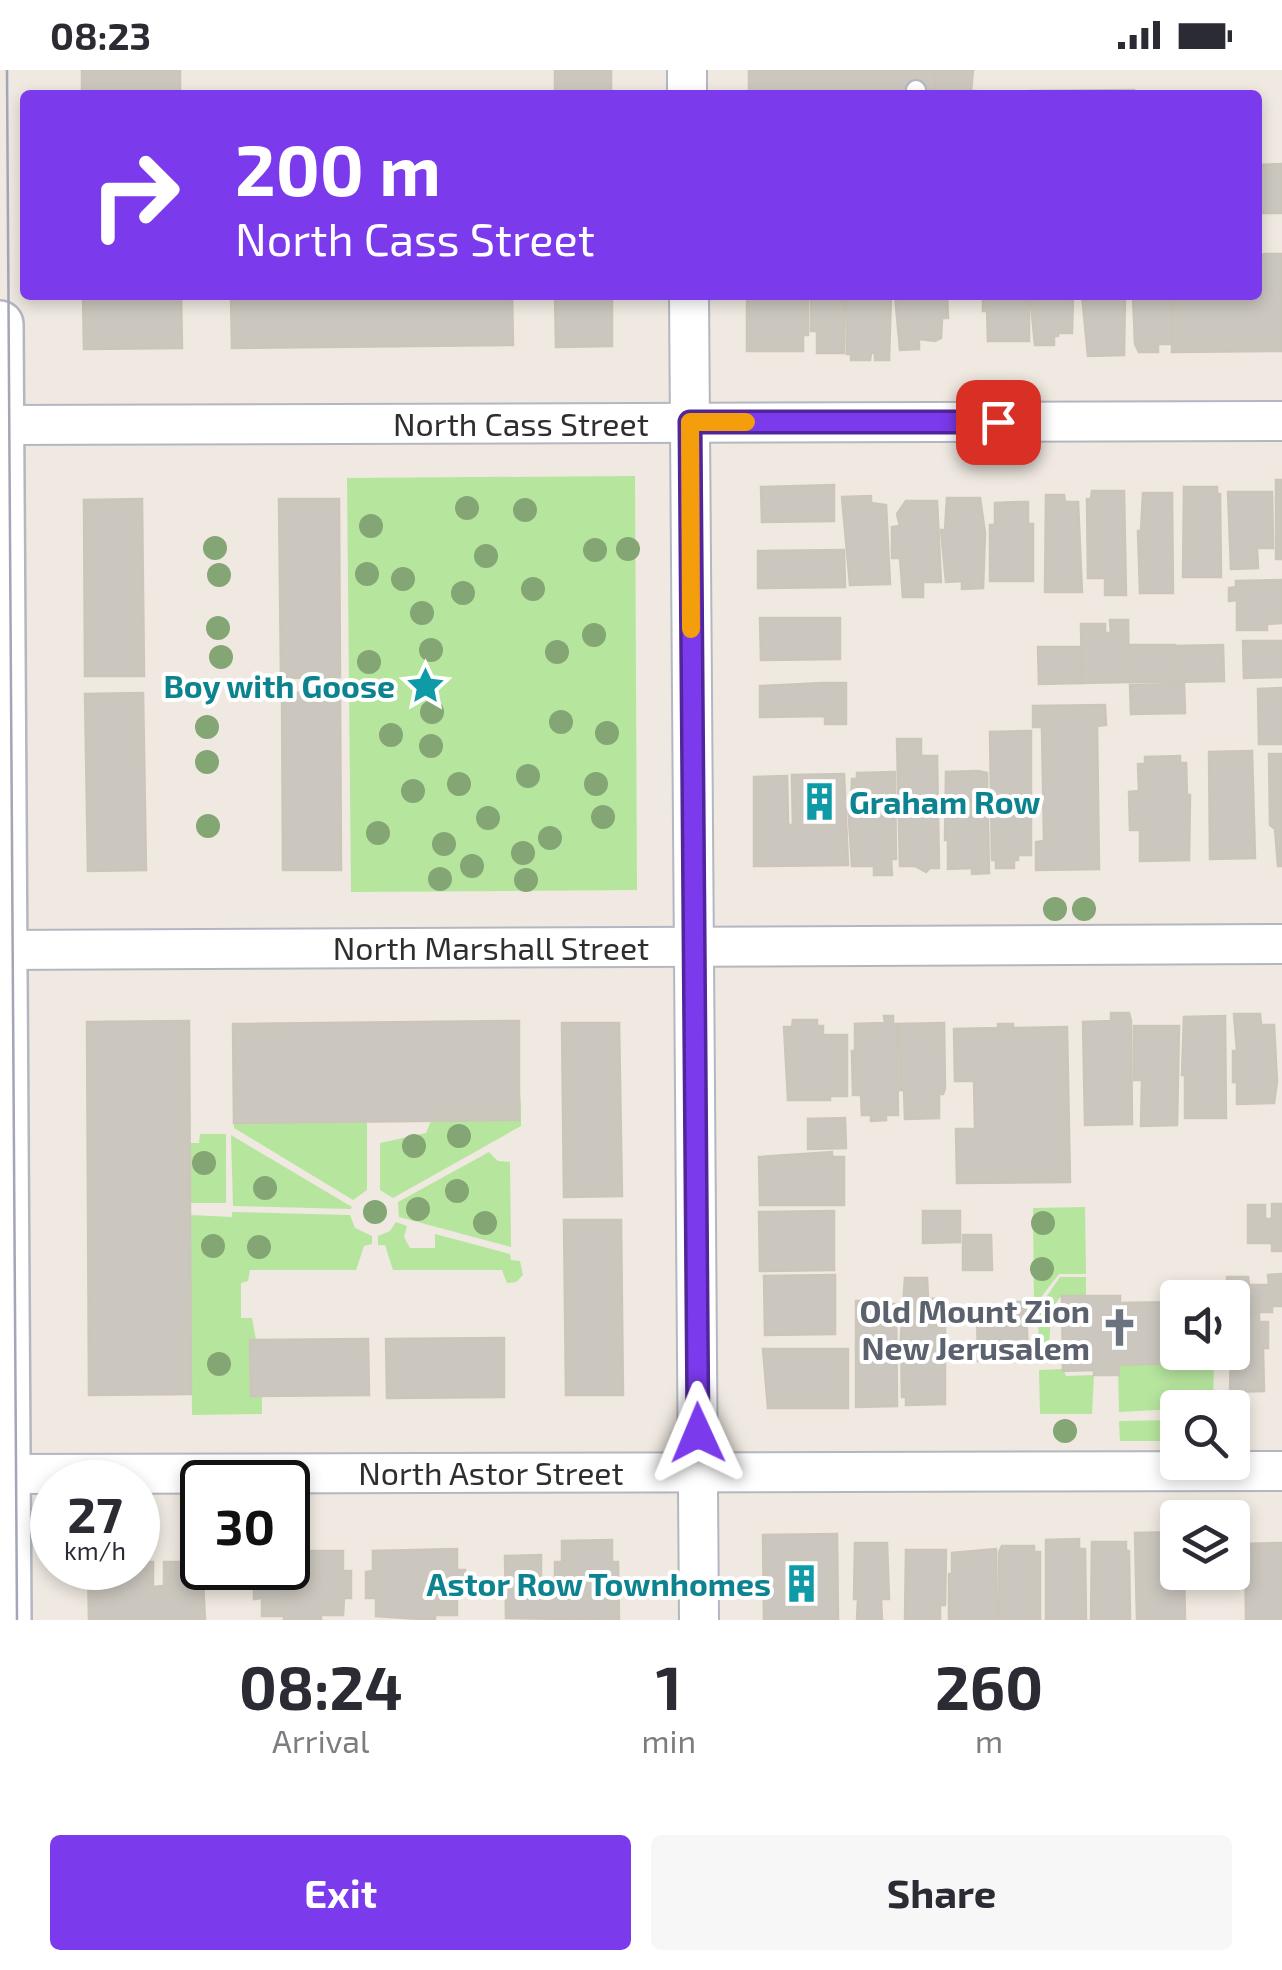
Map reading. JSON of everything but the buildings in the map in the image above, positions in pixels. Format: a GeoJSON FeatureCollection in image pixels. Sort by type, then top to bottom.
{"type":"FeatureCollection","features":[{"type":"Feature","properties":{"kind":"street"},"geometry":{"type":"LineString","coordinates":[[689,300],[699,1620]]}},
{"type":"Feature","properties":{"kind":"street"},"geometry":{"type":"LineString","coordinates":[[0,324],[4,1474],[8,1620]]}},
{"type":"Feature","properties":{"kind":"street","name":"North Cass Street"},"geometry":{"type":"LineString","coordinates":[[0,425],[1282,422]]}},
{"type":"Feature","properties":{"kind":"street","name":"North Marshall Street"},"geometry":{"type":"LineString","coordinates":[[2,950],[1282,944]]}},
{"type":"Feature","properties":{"kind":"street","name":"North Astor Street"},"geometry":{"type":"LineString","coordinates":[[4,1474],[1282,1471]]}},
{"type":"Feature","properties":{"kind":"green space"},"geometry":{"type":"Polygon","coordinates":[[[635,476],[637,890],[351,892],[347,478],[635,476]]]}},
{"type":"Feature","properties":{"kind":"green space"},"geometry":{"type":"Polygon","coordinates":[[[521,1093],[521,1126],[393,1198],[380,1190],[380,1143],[426,1133],[431,1121],[519,1120],[521,1093]]]}},
{"type":"Feature","properties":{"kind":"green space"},"geometry":{"type":"Polygon","coordinates":[[[367,1122],[367,1190],[353,1200],[234,1128],[234,1123],[367,1122]]]}},
{"type":"Feature","properties":{"kind":"green space"},"geometry":{"type":"Polygon","coordinates":[[[200,1134],[226,1134],[226,1203],[190,1203],[189,1143],[199,1143],[200,1134]]]}},
{"type":"Feature","properties":{"kind":"green space"},"geometry":{"type":"Polygon","coordinates":[[[231,1135],[352,1207],[351,1209],[233,1206],[231,1135]]]}},
{"type":"Feature","properties":{"kind":"green space"},"geometry":{"type":"Polygon","coordinates":[[[489,1152],[498,1161],[510,1162],[511,1247],[399,1217],[398,1202],[489,1152]]]}},
{"type":"Feature","properties":{"kind":"green space"},"geometry":{"type":"Polygon","coordinates":[[[1085,1207],[1086,1274],[1059,1274],[1034,1306],[1033,1208],[1085,1207]]]}},
{"type":"Feature","properties":{"kind":"green space"},"geometry":{"type":"Polygon","coordinates":[[[232,1212],[350,1215],[355,1228],[372,1236],[372,1244],[364,1246],[356,1270],[250,1270],[248,1281],[241,1283],[241,1318],[252,1318],[256,1340],[250,1340],[251,1396],[262,1396],[262,1414],[192,1415],[190,1215],[232,1217],[232,1212]]]}},
{"type":"Feature","properties":{"kind":"green space"},"geometry":{"type":"Polygon","coordinates":[[[396,1222],[407,1226],[404,1237],[410,1248],[435,1248],[435,1234],[510,1254],[511,1260],[520,1261],[523,1275],[516,1282],[507,1283],[502,1270],[393,1270],[385,1245],[378,1245],[378,1236],[390,1231],[396,1222]]]}},
{"type":"Feature","properties":{"kind":"green space"},"geometry":{"type":"Polygon","coordinates":[[[1060,1277],[1086,1277],[1086,1296],[1064,1296],[1057,1301],[1050,1327],[1049,1362],[1039,1363],[1038,1309],[1060,1277]]]}},
{"type":"Feature","properties":{"kind":"green space"},"geometry":{"type":"Polygon","coordinates":[[[1160,1364],[1160,1370],[1214,1370],[1213,1390],[1160,1390],[1160,1410],[1119,1412],[1118,1365],[1160,1364]]]}},
{"type":"Feature","properties":{"kind":"green space"},"geometry":{"type":"Polygon","coordinates":[[[1063,1369],[1066,1376],[1094,1375],[1092,1414],[1040,1414],[1039,1370],[1063,1369]]]}},
{"type":"Feature","properties":{"kind":"green space"},"geometry":{"type":"Polygon","coordinates":[[[1160,1420],[1160,1441],[1120,1441],[1119,1421],[1160,1420]]]}},
{"type":"Feature","properties":{"kind":"tram line"},"geometry":{"type":"LineString","coordinates":[[7,70],[17,1620]]}},
{"type":"Feature","properties":{"kind":"slow traffic"},"geometry":{"type":"LineString","coordinates":[[691,629],[690,422],[746,422]]}},
{"type":"Feature","properties":{"kind":"place","name":"Boy with Goose"},"geometry":{"type":"Point","coordinates":[425,685]}},
{"type":"Feature","properties":{"kind":"place","name":"Graham Row"},"geometry":{"type":"Point","coordinates":[819,801]}},
{"type":"Feature","properties":{"kind":"place","name":"Old Mount Zion New Jerusalem"},"geometry":{"type":"Point","coordinates":[1120,1328]}},
{"type":"Feature","properties":{"kind":"place","name":"Astor Row Townhomes"},"geometry":{"type":"Point","coordinates":[801,1583]}},
{"type":"Feature","properties":{"kind":"route"},"geometry":{"type":"LineString","coordinates":[[698,1433],[690,422],[998,422]]}}]}
